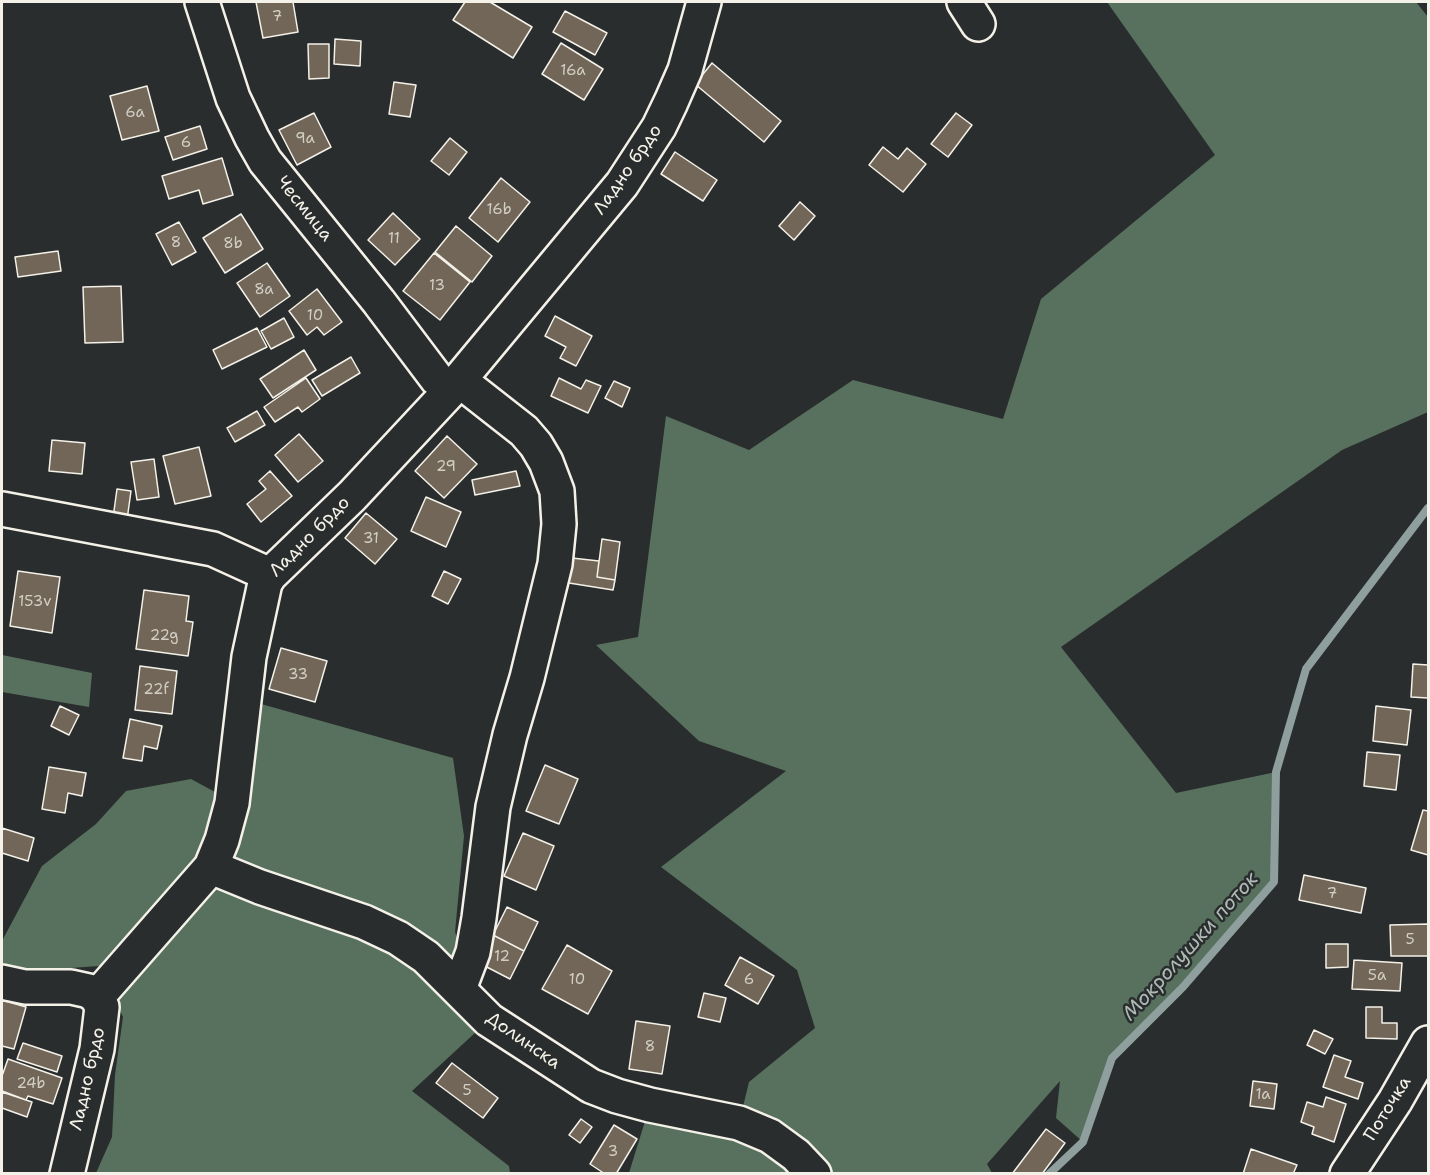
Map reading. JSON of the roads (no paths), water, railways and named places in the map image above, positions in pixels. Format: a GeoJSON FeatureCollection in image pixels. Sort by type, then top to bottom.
{"type":"FeatureCollection","features":[{"type":"Feature","properties":{"kind":"street","name":"Чесмица"},"geometry":{"type":"LineString","coordinates":[[202,2],[233,98],[265,161],[379,302],[432,372],[524,431],[546,462],[557,491],[559,524],[555,564],[493,807],[479,918],[472,952],[459,990]]}},
{"type":"Feature","properties":{"kind":"street","name":"Ладно брдо"},"geometry":{"type":"LineString","coordinates":[[67,1173],[97,1049],[102,1007],[97,997],[211,867],[222,840],[232,803],[249,657],[261,595],[270,575],[352,496],[455,386],[634,168],[659,128],[680,81],[704,2]]}},
{"type":"Feature","properties":{"kind":"street"},"geometry":{"type":"LineString","coordinates":[[2,509],[213,549],[270,575]]}},
{"type":"Feature","properties":{"kind":"street","name":"Долинска"},"geometry":{"type":"LineString","coordinates":[[211,867],[260,887],[364,922],[398,938],[426,957],[489,1020],[591,1086],[650,1105],[739,1123],[770,1136],[796,1155],[814,1173]]}},
{"type":"Feature","properties":{"kind":"street"},"geometry":{"type":"LineString","coordinates":[[2,982],[25,987],[71,987],[89,991],[97,997]]}},
{"type":"Feature","properties":{"kind":"street","name":"Поточка"},"geometry":{"type":"LineString","coordinates":[[1347,1173],[1395,1101],[1428,1043]]}},
{"type":"Feature","properties":{"kind":"waterway","name":"Мокролушки поток"},"geometry":{"type":"LineString","coordinates":[[1049,1174],[1083,1142],[1112,1058],[1183,987],[1274,882],[1276,772],[1306,669],[1428,508]]}}]}
